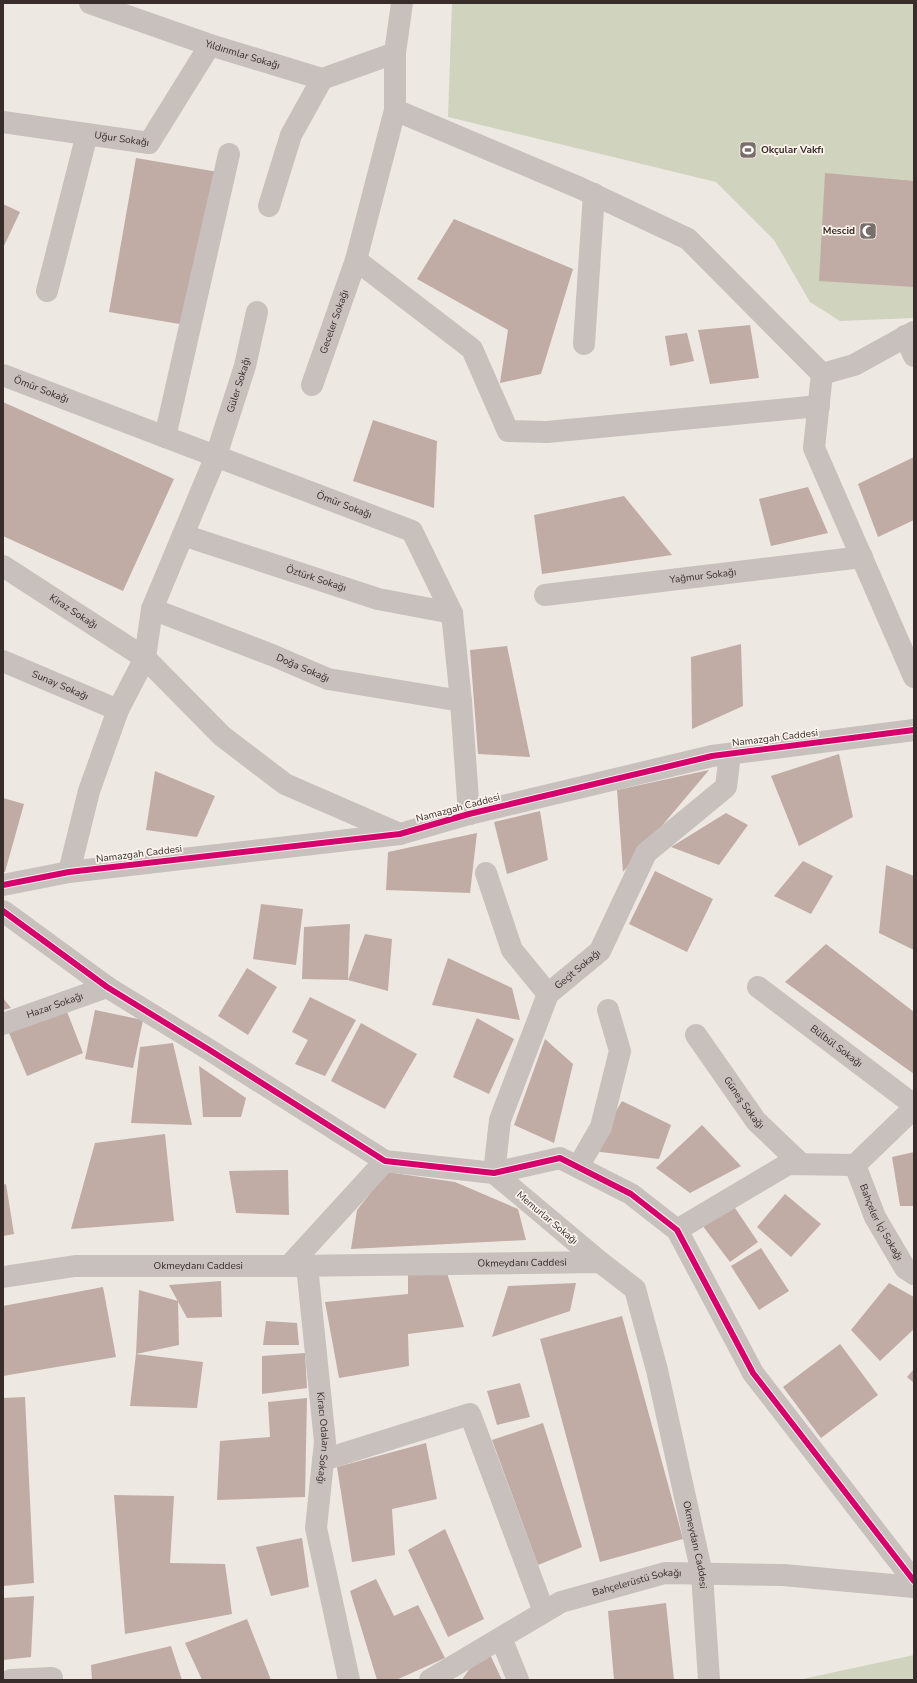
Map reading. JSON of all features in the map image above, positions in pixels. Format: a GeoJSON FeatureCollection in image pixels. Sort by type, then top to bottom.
{"type":"FeatureCollection","features":[{"type":"Feature","properties":{"kind":"street","name":"Yıldırımlar Sokağı"},"geometry":{"type":"LineString","coordinates":[[90,3],[210,45],[322,79]]}},
{"type":"Feature","properties":{"kind":"street"},"geometry":{"type":"LineString","coordinates":[[402,3],[395,53],[395,110],[594,194],[688,239],[822,374]]}},
{"type":"Feature","properties":{"kind":"street","name":"Uğur Sokağı"},"geometry":{"type":"LineString","coordinates":[[3,122],[150,143],[210,45]]}},
{"type":"Feature","properties":{"kind":"street"},"geometry":{"type":"LineString","coordinates":[[269,206],[291,135],[322,79],[395,53]]}},
{"type":"Feature","properties":{"kind":"street","name":"Geceler Sokağı"},"geometry":{"type":"LineString","coordinates":[[312,384],[356,260],[395,110]]}},
{"type":"Feature","properties":{"kind":"street"},"geometry":{"type":"LineString","coordinates":[[47,290],[87,134]]}},
{"type":"Feature","properties":{"kind":"street"},"geometry":{"type":"LineString","coordinates":[[165,437],[229,154]]}},
{"type":"Feature","properties":{"kind":"street"},"geometry":{"type":"LineString","coordinates":[[584,344],[594,194]]}},
{"type":"Feature","properties":{"kind":"street"},"geometry":{"type":"LineString","coordinates":[[356,260],[472,349],[508,431],[547,432],[819,406]]}},
{"type":"Feature","properties":{"kind":"street","name":"Güler Sokağı"},"geometry":{"type":"LineString","coordinates":[[69,872],[89,790],[118,710],[144,658],[152,609],[216,456],[245,366],[257,312]]}},
{"type":"Feature","properties":{"kind":"street"},"geometry":{"type":"LineString","coordinates":[[822,374],[854,364],[911,341]]}},
{"type":"Feature","properties":{"kind":"street"},"geometry":{"type":"LineString","coordinates":[[822,374],[814,448],[914,677]]}},
{"type":"Feature","properties":{"kind":"street","name":"Ömür Sokağı"},"geometry":{"type":"LineString","coordinates":[[3,375],[412,532],[452,613],[461,701],[469,814]]}},
{"type":"Feature","properties":{"kind":"street","name":"Öztürk Sokağı"},"geometry":{"type":"LineString","coordinates":[[183,535],[378,600],[452,613]]}},
{"type":"Feature","properties":{"kind":"street","name":"Yağmur Sokağı"},"geometry":{"type":"LineString","coordinates":[[545,595],[862,557]]}},
{"type":"Feature","properties":{"kind":"street","name":"Kiraz Sokağı"},"geometry":{"type":"LineString","coordinates":[[3,566],[144,658],[222,736],[285,784],[400,834]]}},
{"type":"Feature","properties":{"kind":"street","name":"Doğa Sokağı"},"geometry":{"type":"LineString","coordinates":[[152,609],[272,655],[328,679],[461,701]]}},
{"type":"Feature","properties":{"kind":"street","name":"Sunay Sokağı"},"geometry":{"type":"LineString","coordinates":[[3,661],[118,710]]}},
{"type":"Feature","properties":{"kind":"street","name":"Namazgah Caddesi"},"geometry":{"type":"LineString","coordinates":[[3,885],[69,872],[400,834],[469,814],[712,756],[914,730]]}},
{"type":"Feature","properties":{"kind":"street","name":"Geçit Sokağı"},"geometry":{"type":"LineString","coordinates":[[494,1173],[500,1120],[548,994],[600,951],[646,853],[726,787],[730,754]]}},
{"type":"Feature","properties":{"kind":"street"},"geometry":{"type":"LineString","coordinates":[[486,873],[512,950],[548,994]]}},
{"type":"Feature","properties":{"kind":"street"},"geometry":{"type":"LineString","coordinates":[[3,911],[106,987],[208,1049],[385,1161],[494,1173],[560,1158],[631,1194],[677,1230],[753,1373],[914,1581]]}},
{"type":"Feature","properties":{"kind":"street","name":"Hazar Sokağı"},"geometry":{"type":"LineString","coordinates":[[3,1024],[106,987]]}},
{"type":"Feature","properties":{"kind":"street","name":"Bülbül Sokağı"},"geometry":{"type":"LineString","coordinates":[[758,987],[914,1105]]}},
{"type":"Feature","properties":{"kind":"street"},"geometry":{"type":"LineString","coordinates":[[578,1167],[601,1127],[620,1051],[608,1010]]}},
{"type":"Feature","properties":{"kind":"street","name":"Güneş Sokağı"},"geometry":{"type":"LineString","coordinates":[[696,1035],[756,1121],[801,1164]]}},
{"type":"Feature","properties":{"kind":"street"},"geometry":{"type":"LineString","coordinates":[[677,1230],[788,1164],[855,1165],[914,1108]]}},
{"type":"Feature","properties":{"kind":"street"},"geometry":{"type":"LineString","coordinates":[[298,1266],[385,1161]]}},
{"type":"Feature","properties":{"kind":"street","name":"Bahçeler İçi Sokağı"},"geometry":{"type":"LineString","coordinates":[[855,1165],[875,1217],[905,1268],[914,1274]]}},
{"type":"Feature","properties":{"kind":"street","name":"Memurlar Sokağı"},"geometry":{"type":"LineString","coordinates":[[494,1173],[600,1262]]}},
{"type":"Feature","properties":{"kind":"street","name":"Okmeydanı Caddesi"},"geometry":{"type":"LineString","coordinates":[[3,1277],[75,1266],[298,1266],[600,1262],[635,1289],[657,1370],[702,1574],[709,1680]]}},
{"type":"Feature","properties":{"kind":"street","name":"Kiracı Odaları Sokağı"},"geometry":{"type":"LineString","coordinates":[[298,1266],[325,1442],[316,1528],[349,1680]]}},
{"type":"Feature","properties":{"kind":"street"},"geometry":{"type":"LineString","coordinates":[[323,1460],[470,1414],[544,1612]]}},
{"type":"Feature","properties":{"kind":"street","name":"Bahçelerüstü Sokağı"},"geometry":{"type":"LineString","coordinates":[[430,1680],[561,1602],[665,1573],[783,1575],[914,1587]]}},
{"type":"Feature","properties":{"kind":"street"},"geometry":{"type":"LineString","coordinates":[[501,1638],[518,1680]]}},
{"type":"Feature","properties":{"kind":"street"},"geometry":{"type":"LineString","coordinates":[[11,1680],[52,1678],[52,1680]]}},
{"type":"Feature","properties":{"kind":"green space","name":"Okçular Vakfı"},"geometry":{"type":"Polygon","coordinates":[[[452,3],[914,3],[914,318],[840,321],[810,302],[774,240],[716,182],[448,117],[452,3]]]}},
{"type":"Feature","properties":{"kind":"green space"},"geometry":{"type":"Polygon","coordinates":[[[914,1655],[914,1680],[798,1680],[914,1655]]]}},
{"type":"Feature","properties":{"kind":"building"},"geometry":{"type":"Polygon","coordinates":[[[136,158],[218,172],[191,326],[109,312],[136,158]]]}},
{"type":"Feature","properties":{"kind":"building","name":"Mescid"},"geometry":{"type":"Polygon","coordinates":[[[825,173],[914,181],[914,287],[819,281],[825,173]]]}},
{"type":"Feature","properties":{"kind":"building"},"geometry":{"type":"Polygon","coordinates":[[[3,204],[20,212],[3,248],[3,204]]]}},
{"type":"Feature","properties":{"kind":"building"},"geometry":{"type":"Polygon","coordinates":[[[454,219],[573,269],[541,374],[500,383],[508,330],[417,279],[454,219]]]}},
{"type":"Feature","properties":{"kind":"building"},"geometry":{"type":"Polygon","coordinates":[[[750,325],[759,378],[710,384],[698,330],[750,325]]]}},
{"type":"Feature","properties":{"kind":"building"},"geometry":{"type":"Polygon","coordinates":[[[687,333],[694,361],[670,366],[665,336],[687,333]]]}},
{"type":"Feature","properties":{"kind":"building"},"geometry":{"type":"Polygon","coordinates":[[[3,402],[174,479],[123,591],[3,536],[3,402]]]}},
{"type":"Feature","properties":{"kind":"building"},"geometry":{"type":"Polygon","coordinates":[[[373,420],[437,441],[434,508],[353,481],[373,420]]]}},
{"type":"Feature","properties":{"kind":"building"},"geometry":{"type":"Polygon","coordinates":[[[914,457],[914,520],[878,537],[858,484],[914,457]]]}},
{"type":"Feature","properties":{"kind":"building"},"geometry":{"type":"Polygon","coordinates":[[[808,487],[828,533],[771,546],[759,499],[808,487]]]}},
{"type":"Feature","properties":{"kind":"building"},"geometry":{"type":"Polygon","coordinates":[[[624,496],[672,555],[542,574],[534,515],[624,496]]]}},
{"type":"Feature","properties":{"kind":"building"},"geometry":{"type":"Polygon","coordinates":[[[741,644],[743,706],[692,729],[691,657],[741,644]]]}},
{"type":"Feature","properties":{"kind":"building"},"geometry":{"type":"Polygon","coordinates":[[[507,646],[530,757],[478,754],[470,650],[507,646]]]}},
{"type":"Feature","properties":{"kind":"building"},"geometry":{"type":"Polygon","coordinates":[[[839,754],[853,817],[799,846],[771,776],[839,754]]]}},
{"type":"Feature","properties":{"kind":"building"},"geometry":{"type":"Polygon","coordinates":[[[709,770],[623,872],[617,790],[709,770]]]}},
{"type":"Feature","properties":{"kind":"building"},"geometry":{"type":"Polygon","coordinates":[[[155,771],[215,796],[197,837],[146,830],[155,771]]]}},
{"type":"Feature","properties":{"kind":"building"},"geometry":{"type":"Polygon","coordinates":[[[3,798],[24,804],[5,872],[3,872],[3,798]]]}},
{"type":"Feature","properties":{"kind":"building"},"geometry":{"type":"Polygon","coordinates":[[[540,811],[548,860],[507,874],[494,822],[540,811]]]}},
{"type":"Feature","properties":{"kind":"building"},"geometry":{"type":"Polygon","coordinates":[[[726,813],[748,825],[719,865],[671,847],[726,813]]]}},
{"type":"Feature","properties":{"kind":"building"},"geometry":{"type":"Polygon","coordinates":[[[477,833],[470,893],[386,890],[388,852],[477,833]]]}},
{"type":"Feature","properties":{"kind":"building"},"geometry":{"type":"Polygon","coordinates":[[[803,861],[833,876],[811,914],[774,896],[803,861]]]}},
{"type":"Feature","properties":{"kind":"building"},"geometry":{"type":"Polygon","coordinates":[[[886,865],[914,876],[914,950],[879,933],[886,865]]]}},
{"type":"Feature","properties":{"kind":"building"},"geometry":{"type":"Polygon","coordinates":[[[655,871],[713,899],[687,952],[629,924],[655,871]]]}},
{"type":"Feature","properties":{"kind":"building"},"geometry":{"type":"Polygon","coordinates":[[[261,904],[303,909],[296,965],[253,959],[261,904]]]}},
{"type":"Feature","properties":{"kind":"building"},"geometry":{"type":"Polygon","coordinates":[[[350,924],[348,980],[302,979],[304,927],[350,924]]]}},
{"type":"Feature","properties":{"kind":"building"},"geometry":{"type":"Polygon","coordinates":[[[365,934],[392,939],[388,991],[348,980],[365,934]]]}},
{"type":"Feature","properties":{"kind":"building"},"geometry":{"type":"Polygon","coordinates":[[[826,944],[914,1012],[914,1074],[785,982],[826,944]]]}},
{"type":"Feature","properties":{"kind":"building"},"geometry":{"type":"Polygon","coordinates":[[[448,958],[512,988],[520,1020],[432,1005],[448,958]]]}},
{"type":"Feature","properties":{"kind":"building"},"geometry":{"type":"Polygon","coordinates":[[[247,968],[277,987],[248,1035],[218,1016],[247,968]]]}},
{"type":"Feature","properties":{"kind":"building"},"geometry":{"type":"Polygon","coordinates":[[[310,997],[356,1020],[325,1076],[295,1064],[308,1040],[292,1032],[310,997]]]}},
{"type":"Feature","properties":{"kind":"building"},"geometry":{"type":"Polygon","coordinates":[[[3,998],[11,1008],[3,1010],[3,998]]]}},
{"type":"Feature","properties":{"kind":"building"},"geometry":{"type":"Polygon","coordinates":[[[66,1009],[83,1053],[27,1076],[9,1033],[66,1009]]]}},
{"type":"Feature","properties":{"kind":"building"},"geometry":{"type":"Polygon","coordinates":[[[95,1010],[143,1020],[133,1068],[85,1059],[95,1010]]]}},
{"type":"Feature","properties":{"kind":"building"},"geometry":{"type":"Polygon","coordinates":[[[477,1018],[514,1039],[489,1094],[453,1077],[477,1018]]]}},
{"type":"Feature","properties":{"kind":"building"},"geometry":{"type":"Polygon","coordinates":[[[361,1023],[417,1054],[385,1109],[331,1081],[361,1023]]]}},
{"type":"Feature","properties":{"kind":"building"},"geometry":{"type":"Polygon","coordinates":[[[545,1039],[573,1064],[554,1143],[514,1125],[545,1039]]]}},
{"type":"Feature","properties":{"kind":"building"},"geometry":{"type":"Polygon","coordinates":[[[173,1043],[192,1125],[131,1123],[140,1047],[173,1043]]]}},
{"type":"Feature","properties":{"kind":"building"},"geometry":{"type":"Polygon","coordinates":[[[199,1066],[246,1098],[241,1117],[203,1117],[199,1066]]]}},
{"type":"Feature","properties":{"kind":"building"},"geometry":{"type":"Polygon","coordinates":[[[622,1101],[671,1125],[659,1159],[592,1151],[622,1101]]]}},
{"type":"Feature","properties":{"kind":"building"},"geometry":{"type":"Polygon","coordinates":[[[702,1125],[741,1166],[690,1193],[656,1168],[702,1125]]]}},
{"type":"Feature","properties":{"kind":"building"},"geometry":{"type":"Polygon","coordinates":[[[165,1134],[174,1221],[71,1229],[95,1143],[165,1134]]]}},
{"type":"Feature","properties":{"kind":"building"},"geometry":{"type":"Polygon","coordinates":[[[914,1152],[914,1206],[900,1206],[892,1157],[914,1152]]]}},
{"type":"Feature","properties":{"kind":"building"},"geometry":{"type":"Polygon","coordinates":[[[288,1170],[289,1215],[236,1213],[229,1171],[288,1170]]]}},
{"type":"Feature","properties":{"kind":"building"},"geometry":{"type":"Polygon","coordinates":[[[387,1172],[455,1182],[518,1209],[526,1240],[351,1249],[357,1210],[387,1172]]]}},
{"type":"Feature","properties":{"kind":"building"},"geometry":{"type":"Polygon","coordinates":[[[6,1184],[14,1234],[3,1236],[3,1185],[6,1184]]]}},
{"type":"Feature","properties":{"kind":"building"},"geometry":{"type":"Polygon","coordinates":[[[785,1194],[821,1224],[791,1257],[757,1227],[785,1194]]]}},
{"type":"Feature","properties":{"kind":"building"},"geometry":{"type":"Polygon","coordinates":[[[735,1208],[758,1242],[730,1262],[702,1225],[735,1208]]]}},
{"type":"Feature","properties":{"kind":"building"},"geometry":{"type":"Polygon","coordinates":[[[761,1248],[789,1291],[759,1310],[731,1266],[761,1248]]]}},
{"type":"Feature","properties":{"kind":"building"},"geometry":{"type":"Polygon","coordinates":[[[447,1273],[464,1327],[408,1334],[409,1366],[339,1378],[325,1302],[408,1294],[408,1274],[447,1273]]]}},
{"type":"Feature","properties":{"kind":"building"},"geometry":{"type":"Polygon","coordinates":[[[221,1281],[222,1317],[187,1318],[169,1285],[221,1281]]]}},
{"type":"Feature","properties":{"kind":"building"},"geometry":{"type":"Polygon","coordinates":[[[576,1283],[570,1311],[492,1337],[508,1286],[576,1283]]]}},
{"type":"Feature","properties":{"kind":"building"},"geometry":{"type":"Polygon","coordinates":[[[889,1283],[914,1297],[914,1329],[880,1361],[851,1330],[889,1283]]]}},
{"type":"Feature","properties":{"kind":"building"},"geometry":{"type":"Polygon","coordinates":[[[103,1287],[116,1357],[3,1376],[3,1306],[103,1287]]]}},
{"type":"Feature","properties":{"kind":"building"},"geometry":{"type":"Polygon","coordinates":[[[139,1290],[178,1301],[179,1345],[136,1354],[139,1290]]]}},
{"type":"Feature","properties":{"kind":"building"},"geometry":{"type":"Polygon","coordinates":[[[622,1316],[683,1539],[600,1562],[540,1339],[622,1316]]]}},
{"type":"Feature","properties":{"kind":"building"},"geometry":{"type":"Polygon","coordinates":[[[266,1321],[297,1323],[299,1345],[263,1345],[266,1321]]]}},
{"type":"Feature","properties":{"kind":"building"},"geometry":{"type":"Polygon","coordinates":[[[840,1344],[878,1395],[821,1438],[783,1387],[840,1344]]]}},
{"type":"Feature","properties":{"kind":"building"},"geometry":{"type":"Polygon","coordinates":[[[305,1353],[307,1388],[262,1394],[262,1356],[305,1353]]]}},
{"type":"Feature","properties":{"kind":"building"},"geometry":{"type":"Polygon","coordinates":[[[136,1354],[203,1362],[197,1408],[130,1406],[136,1354]]]}},
{"type":"Feature","properties":{"kind":"building"},"geometry":{"type":"Polygon","coordinates":[[[914,1369],[914,1383],[907,1377],[914,1369]]]}},
{"type":"Feature","properties":{"kind":"building"},"geometry":{"type":"Polygon","coordinates":[[[520,1383],[530,1417],[497,1425],[487,1391],[520,1383]]]}},
{"type":"Feature","properties":{"kind":"building"},"geometry":{"type":"Polygon","coordinates":[[[25,1397],[34,1583],[3,1586],[3,1398],[25,1397]]]}},
{"type":"Feature","properties":{"kind":"building"},"geometry":{"type":"Polygon","coordinates":[[[307,1398],[305,1497],[217,1500],[220,1441],[270,1437],[268,1402],[307,1398]]]}},
{"type":"Feature","properties":{"kind":"building"},"geometry":{"type":"Polygon","coordinates":[[[543,1423],[582,1547],[538,1565],[492,1440],[543,1423]]]}},
{"type":"Feature","properties":{"kind":"building"},"geometry":{"type":"Polygon","coordinates":[[[426,1443],[437,1499],[392,1509],[395,1555],[352,1562],[337,1467],[426,1443]]]}},
{"type":"Feature","properties":{"kind":"building"},"geometry":{"type":"Polygon","coordinates":[[[114,1495],[174,1496],[170,1563],[225,1564],[232,1614],[125,1634],[114,1495]]]}},
{"type":"Feature","properties":{"kind":"building"},"geometry":{"type":"Polygon","coordinates":[[[445,1529],[484,1619],[448,1637],[408,1550],[445,1529]]]}},
{"type":"Feature","properties":{"kind":"building"},"geometry":{"type":"Polygon","coordinates":[[[302,1538],[309,1587],[271,1596],[256,1547],[302,1538]]]}},
{"type":"Feature","properties":{"kind":"building"},"geometry":{"type":"Polygon","coordinates":[[[376,1579],[394,1616],[418,1605],[445,1658],[396,1680],[377,1680],[350,1591],[376,1579]]]}},
{"type":"Feature","properties":{"kind":"building"},"geometry":{"type":"Polygon","coordinates":[[[34,1596],[31,1657],[3,1660],[3,1598],[34,1596]]]}},
{"type":"Feature","properties":{"kind":"building"},"geometry":{"type":"Polygon","coordinates":[[[666,1603],[674,1680],[614,1680],[608,1611],[666,1603]]]}},
{"type":"Feature","properties":{"kind":"building"},"geometry":{"type":"Polygon","coordinates":[[[247,1619],[271,1680],[202,1680],[185,1643],[247,1619]]]}},
{"type":"Feature","properties":{"kind":"building"},"geometry":{"type":"Polygon","coordinates":[[[171,1646],[182,1680],[92,1680],[91,1665],[171,1646]]]}},
{"type":"Feature","properties":{"kind":"building"},"geometry":{"type":"Polygon","coordinates":[[[486,1646],[502,1680],[463,1680],[463,1678],[486,1646]]]}},
{"type":"Feature","properties":{"kind":"cycle path"},"geometry":{"type":"LineString","coordinates":[[3,885],[69,872],[400,834],[469,814],[712,756],[914,730]]}},
{"type":"Feature","properties":{"kind":"cycle path"},"geometry":{"type":"LineString","coordinates":[[3,911],[107,987],[385,1161],[494,1173],[560,1158],[631,1194],[677,1230],[753,1373],[914,1581]]}},
{"type":"Feature","properties":{"kind":"place","name":"Okçular Vakfı"},"geometry":{"type":"Point","coordinates":[748,150]}},
{"type":"Feature","properties":{"kind":"place","name":"Mescid"},"geometry":{"type":"Point","coordinates":[868,231]}}]}
